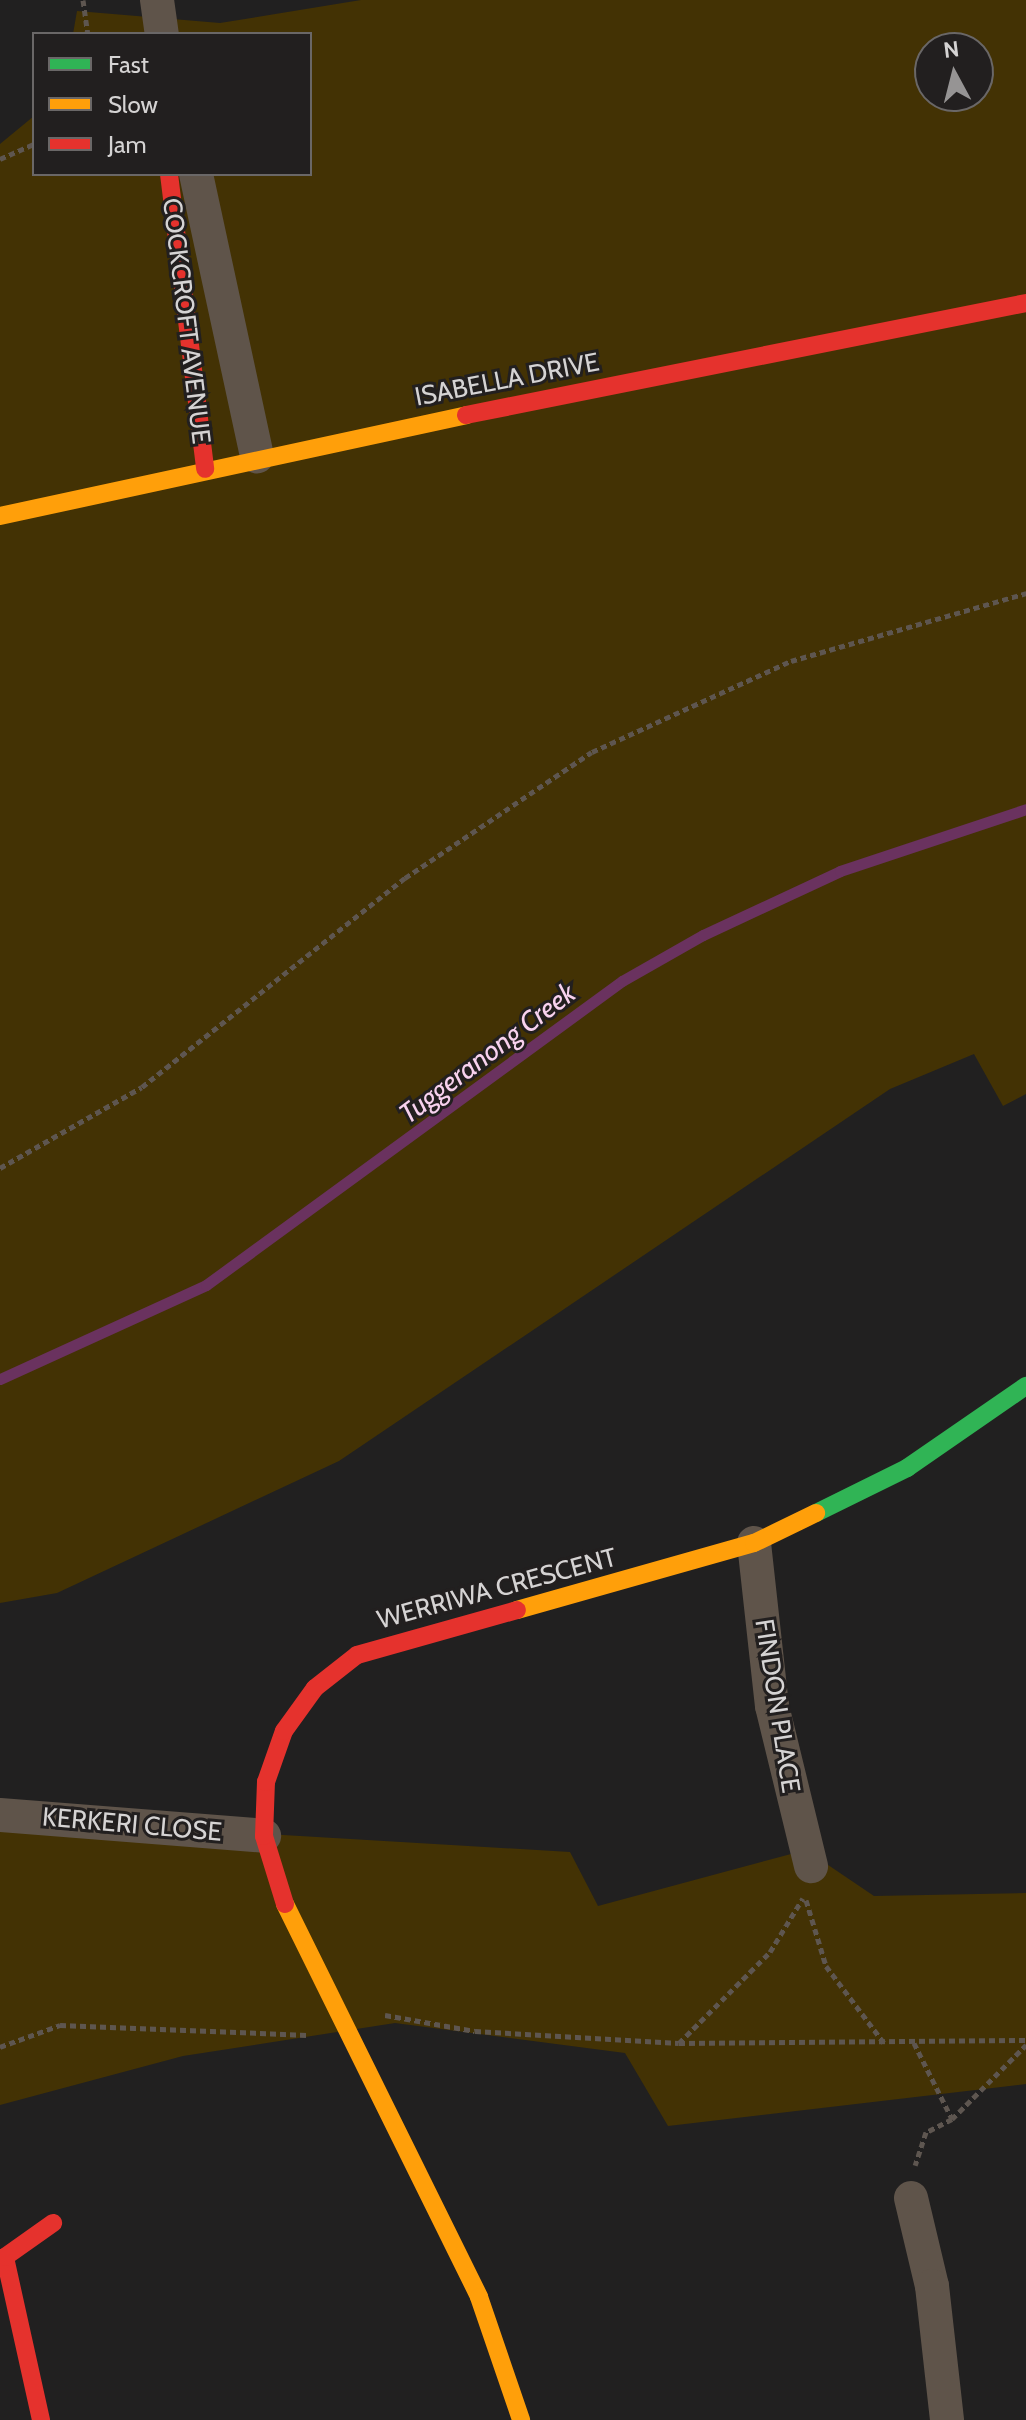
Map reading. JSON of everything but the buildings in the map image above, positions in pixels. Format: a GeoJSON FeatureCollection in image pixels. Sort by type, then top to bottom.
{"type":"FeatureCollection","features":[{"type":"Feature","properties":{"kind":"street"},"geometry":{"type":"LineString","coordinates":[[157,0],[162,32]]}},
{"type":"Feature","properties":{"kind":"street","name":"COCKCROFT AVENUE"},"geometry":{"type":"LineString","coordinates":[[169,176],[205,469]]}},
{"type":"Feature","properties":{"kind":"street","name":"COCKCROFT AVENUE"},"geometry":{"type":"LineString","coordinates":[[196,176],[257,457]]}},
{"type":"Feature","properties":{"kind":"street","name":"ISABELLA DRIVE"},"geometry":{"type":"LineString","coordinates":[[0,516],[257,457],[1026,303]]}},
{"type":"Feature","properties":{"kind":"street","name":"WERRIWA CRESCENT"},"geometry":{"type":"LineString","coordinates":[[521,2420],[479,2297],[273,1880],[264,1836],[266,1782],[284,1731],[315,1688],[357,1655],[754,1543],[907,1468],[1026,1386]]}},
{"type":"Feature","properties":{"kind":"street","name":"FINDON PLACE"},"geometry":{"type":"LineString","coordinates":[[754,1543],[772,1706],[808,1878]]}},
{"type":"Feature","properties":{"kind":"street","name":"KERKERI CLOSE"},"geometry":{"type":"LineString","coordinates":[[0,1815],[264,1836]]}},
{"type":"Feature","properties":{"kind":"street"},"geometry":{"type":"LineString","coordinates":[[911,2198],[932,2286],[947,2420]]}},
{"type":"Feature","properties":{"kind":"street"},"geometry":{"type":"LineString","coordinates":[[41,2420],[2,2257],[53,2223]]}},
{"type":"Feature","properties":{"kind":"path"},"geometry":{"type":"LineString","coordinates":[[83,0],[88,32]]}},
{"type":"Feature","properties":{"kind":"path"},"geometry":{"type":"LineString","coordinates":[[0,159],[32,145]]}},
{"type":"Feature","properties":{"kind":"path"},"geometry":{"type":"LineString","coordinates":[[0,1168],[142,1087],[405,878],[592,752],[791,661],[1026,593]]}},
{"type":"Feature","properties":{"kind":"path"},"geometry":{"type":"LineString","coordinates":[[679,2043],[770,1952],[796,1917],[808,1878]]}},
{"type":"Feature","properties":{"kind":"path"},"geometry":{"type":"LineString","coordinates":[[808,1878],[826,1966],[885,2044]]}},
{"type":"Feature","properties":{"kind":"path"},"geometry":{"type":"LineString","coordinates":[[0,2047],[60,2025],[237,2035],[322,2035],[389,2015],[475,2031],[679,2043],[1026,2042]]}},
{"type":"Feature","properties":{"kind":"path"},"geometry":{"type":"LineString","coordinates":[[911,2198],[918,2142],[952,2119],[1026,2042]]}},
{"type":"Feature","properties":{"kind":"path"},"geometry":{"type":"LineString","coordinates":[[913,2043],[952,2119]]}},
{"type":"Feature","properties":{"kind":"shaded area"},"geometry":{"type":"Polygon","coordinates":[[[361,0],[1026,0],[1026,1094],[1003,1106],[974,1054],[890,1089],[339,1461],[57,1593],[0,1603],[0,144],[32,118],[32,176],[312,176],[312,32],[73,32],[77,11],[220,23],[361,0]]]}},
{"type":"Feature","properties":{"kind":"shaded area"},"geometry":{"type":"Polygon","coordinates":[[[0,1818],[570,1852],[598,1906],[806,1850],[874,1896],[1026,1893],[1026,2084],[668,2126],[625,2053],[395,2023],[183,2056],[0,2105],[0,1818]]]}},
{"type":"Feature","properties":{"kind":"waterway","name":"Tuggeranong Creek"},"geometry":{"type":"LineString","coordinates":[[0,1379],[206,1285],[622,981],[703,935],[840,871],[1026,809]]}},
{"type":"Feature","properties":{"kind":"traffic: fast"},"geometry":{"type":"LineString","coordinates":[[816,1513],[907,1468],[1026,1386]]}},
{"type":"Feature","properties":{"kind":"traffic: slow"},"geometry":{"type":"LineString","coordinates":[[0,516],[466,415]]}},
{"type":"Feature","properties":{"kind":"traffic: slow"},"geometry":{"type":"LineString","coordinates":[[517,1610],[754,1543],[816,1513]]}},
{"type":"Feature","properties":{"kind":"traffic: slow"},"geometry":{"type":"LineString","coordinates":[[285,1904],[479,2297],[521,2420]]}},
{"type":"Feature","properties":{"kind":"traffic: jam"},"geometry":{"type":"LineString","coordinates":[[169,176],[205,469]]}},
{"type":"Feature","properties":{"kind":"traffic: jam"},"geometry":{"type":"LineString","coordinates":[[466,415],[1026,303]]}},
{"type":"Feature","properties":{"kind":"traffic: jam"},"geometry":{"type":"LineString","coordinates":[[285,1904],[264,1836],[266,1782],[284,1731],[315,1688],[357,1655],[517,1610]]}},
{"type":"Feature","properties":{"kind":"traffic: jam"},"geometry":{"type":"LineString","coordinates":[[41,2420],[5,2257],[53,2223]]}}]}
